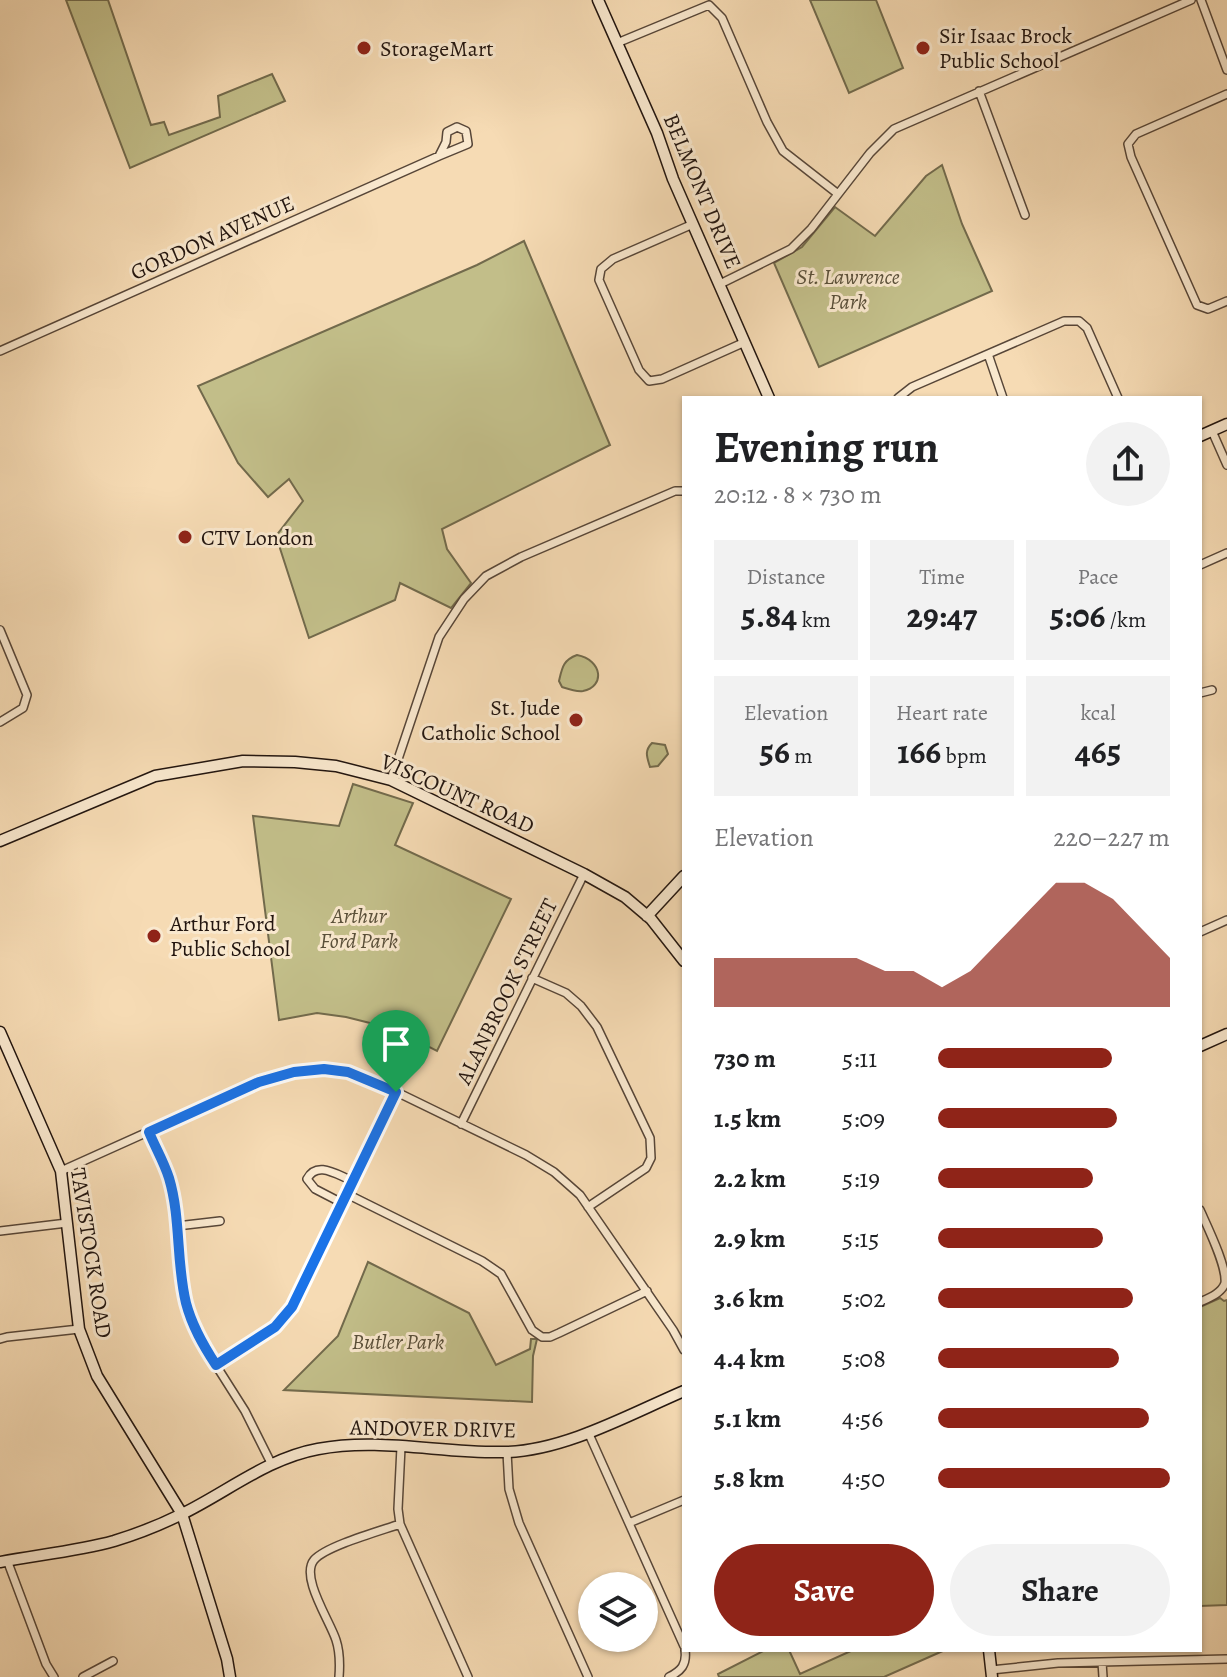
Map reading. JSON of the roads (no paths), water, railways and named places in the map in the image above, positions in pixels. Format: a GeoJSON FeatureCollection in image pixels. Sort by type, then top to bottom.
{"type":"FeatureCollection","features":[{"type":"Feature","properties":{"kind":"street","name":"BELMONT DRIVE"},"geometry":{"type":"LineString","coordinates":[[598,0],[768,396]]}},
{"type":"Feature","properties":{"kind":"street"},"geometry":{"type":"LineString","coordinates":[[720,284],[791,249],[811,229],[870,153],[894,129],[1191,0]]}},
{"type":"Feature","properties":{"kind":"street"},"geometry":{"type":"LineString","coordinates":[[1201,0],[1227,70]]}},
{"type":"Feature","properties":{"kind":"street"},"geometry":{"type":"LineString","coordinates":[[617,43],[709,5],[722,18],[767,122],[783,151],[838,194]]}},
{"type":"Feature","properties":{"kind":"street"},"geometry":{"type":"LineString","coordinates":[[979,91],[1025,215]]}},
{"type":"Feature","properties":{"kind":"street"},"geometry":{"type":"LineString","coordinates":[[1227,94],[1136,134],[1128,144],[1197,305],[1208,309],[1227,301]]}},
{"type":"Feature","properties":{"kind":"street","name":"GORDON AVENUE"},"geometry":{"type":"LineString","coordinates":[[0,351],[468,144],[466,131],[457,127],[447,132],[439,156]]}},
{"type":"Feature","properties":{"kind":"street"},"geometry":{"type":"LineString","coordinates":[[693,224],[613,259],[601,269],[599,280],[639,370],[649,381],[662,379],[745,342]]}},
{"type":"Feature","properties":{"kind":"street"},"geometry":{"type":"LineString","coordinates":[[901,396],[912,387],[1064,321],[1079,321],[1087,328],[1117,396]]}},
{"type":"Feature","properties":{"kind":"street"},"geometry":{"type":"LineString","coordinates":[[988,354],[1002,396]]}},
{"type":"Feature","properties":{"kind":"street"},"geometry":{"type":"LineString","coordinates":[[1202,435],[1227,424]]}},
{"type":"Feature","properties":{"kind":"street"},"geometry":{"type":"LineString","coordinates":[[1212,431],[1227,465]]}},
{"type":"Feature","properties":{"kind":"street"},"geometry":{"type":"LineString","coordinates":[[391,780],[439,637],[464,599],[486,576],[521,557],[675,491],[682,491]]}},
{"type":"Feature","properties":{"kind":"street"},"geometry":{"type":"LineString","coordinates":[[1202,564],[1227,553]]}},
{"type":"Feature","properties":{"kind":"street"},"geometry":{"type":"LineString","coordinates":[[0,630],[27,695],[23,708],[0,722]]}},
{"type":"Feature","properties":{"kind":"street"},"geometry":{"type":"LineString","coordinates":[[1202,692],[1212,690]]}},
{"type":"Feature","properties":{"kind":"street","name":"VISCOUNT ROAD"},"geometry":{"type":"LineString","coordinates":[[0,841],[155,776],[243,761],[336,766],[391,780],[584,874],[625,897],[647,916],[682,959]]}},
{"type":"Feature","properties":{"kind":"street","name":"ALANBROOK STREET"},"geometry":{"type":"LineString","coordinates":[[461,1124],[584,874]]}},
{"type":"Feature","properties":{"kind":"street"},"geometry":{"type":"LineString","coordinates":[[647,916],[682,878]]}},
{"type":"Feature","properties":{"kind":"street"},"geometry":{"type":"LineString","coordinates":[[1202,931],[1227,920]]}},
{"type":"Feature","properties":{"kind":"street"},"geometry":{"type":"LineString","coordinates":[[532,978],[566,993],[597,1027],[650,1138],[651,1158],[646,1168],[588,1207]]}},
{"type":"Feature","properties":{"kind":"street","name":"TAVISTOCK ROAD"},"geometry":{"type":"LineString","coordinates":[[0,1032],[61,1171],[79,1329],[97,1376],[182,1514],[230,1677]]}},
{"type":"Feature","properties":{"kind":"street"},"geometry":{"type":"LineString","coordinates":[[1202,1045],[1227,1034]]}},
{"type":"Feature","properties":{"kind":"street"},"geometry":{"type":"LineString","coordinates":[[61,1171],[259,1082],[294,1072],[324,1069],[348,1072],[526,1155],[554,1172],[580,1195],[682,1346]]}},
{"type":"Feature","properties":{"kind":"street"},"geometry":{"type":"LineString","coordinates":[[216,1365],[275,1327],[292,1307],[396,1092]]}},
{"type":"Feature","properties":{"kind":"street"},"geometry":{"type":"LineString","coordinates":[[149,1132],[169,1177],[185,1299],[192,1324],[245,1411],[271,1463]]}},
{"type":"Feature","properties":{"kind":"street"},"geometry":{"type":"LineString","coordinates":[[342,1203],[315,1189],[307,1179],[310,1173],[323,1169],[353,1181]]}},
{"type":"Feature","properties":{"kind":"street"},"geometry":{"type":"LineString","coordinates":[[347,1194],[482,1261],[501,1274],[532,1330],[542,1337],[550,1337],[647,1291]]}},
{"type":"Feature","properties":{"kind":"street"},"geometry":{"type":"LineString","coordinates":[[1202,1215],[1227,1272],[1225,1286],[1213,1297],[1202,1301]]}},
{"type":"Feature","properties":{"kind":"street"},"geometry":{"type":"LineString","coordinates":[[177,1226],[220,1221]]}},
{"type":"Feature","properties":{"kind":"street"},"geometry":{"type":"LineString","coordinates":[[0,1231],[67,1223]]}},
{"type":"Feature","properties":{"kind":"street"},"geometry":{"type":"LineString","coordinates":[[0,1339],[79,1329]]}},
{"type":"Feature","properties":{"kind":"street","name":"ANDOVER DRIVE"},"geometry":{"type":"LineString","coordinates":[[3,1561],[112,1541],[144,1531],[182,1514],[271,1463],[317,1449],[361,1445],[507,1452],[559,1444],[682,1392]]}},
{"type":"Feature","properties":{"kind":"street"},"geometry":{"type":"LineString","coordinates":[[588,1432],[682,1641]]}},
{"type":"Feature","properties":{"kind":"street"},"geometry":{"type":"LineString","coordinates":[[401,1447],[400,1524],[468,1677]]}},
{"type":"Feature","properties":{"kind":"street"},"geometry":{"type":"LineString","coordinates":[[507,1452],[509,1489],[519,1523],[588,1677]]}},
{"type":"Feature","properties":{"kind":"street"},"geometry":{"type":"LineString","coordinates":[[629,1523],[682,1501]]}},
{"type":"Feature","properties":{"kind":"street"},"geometry":{"type":"LineString","coordinates":[[339,1677],[337,1642],[310,1581],[310,1569],[315,1560],[327,1551],[400,1524]]}},
{"type":"Feature","properties":{"kind":"street"},"geometry":{"type":"LineString","coordinates":[[3,1561],[54,1677]]}},
{"type":"Feature","properties":{"kind":"street"},"geometry":{"type":"LineString","coordinates":[[669,1677],[680,1672],[685,1664],[685,1652]]}},
{"type":"Feature","properties":{"kind":"street"},"geometry":{"type":"LineString","coordinates":[[989,1652],[992,1674],[1058,1663],[1227,1659]]}},
{"type":"Feature","properties":{"kind":"street"},"geometry":{"type":"LineString","coordinates":[[83,1677],[113,1661]]}},
{"type":"Feature","properties":{"kind":"street"},"geometry":{"type":"LineString","coordinates":[[1102,1662],[1103,1677]]}},
{"type":"Feature","properties":{"kind":"place","name":"StorageMart"},"geometry":{"type":"Point","coordinates":[364,48]}},
{"type":"Feature","properties":{"kind":"place","name":"Sir Isaac Brock Public School"},"geometry":{"type":"Point","coordinates":[923,48]}},
{"type":"Feature","properties":{"kind":"place","name":"CTV London"},"geometry":{"type":"Point","coordinates":[185,537]}},
{"type":"Feature","properties":{"kind":"place","name":"St. Jude Catholic School"},"geometry":{"type":"Point","coordinates":[576,720]}},
{"type":"Feature","properties":{"kind":"place","name":"Arthur Ford Public School"},"geometry":{"type":"Point","coordinates":[154,936]}},
{"type":"Feature","properties":{"kind":"park label","name":"St. Lawrence Park"},"geometry":{"type":"Point","coordinates":[848,288]}},
{"type":"Feature","properties":{"kind":"park label","name":"Arthur Ford Park"},"geometry":{"type":"Point","coordinates":[359,928]}},
{"type":"Feature","properties":{"kind":"park label","name":"Butler Park"},"geometry":{"type":"Point","coordinates":[398,1341]}}]}
